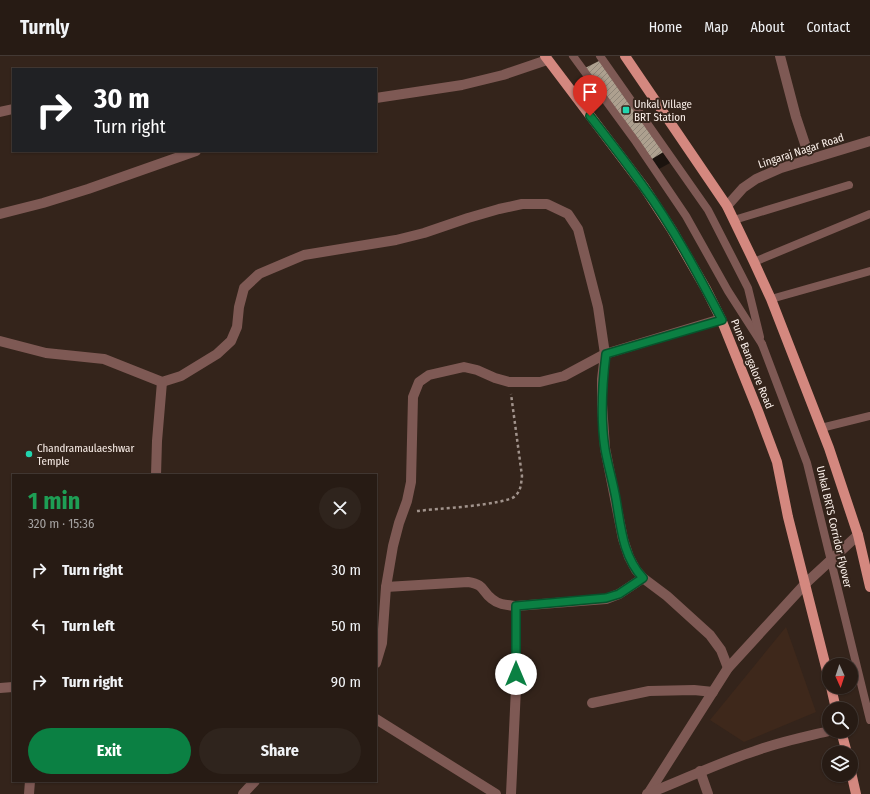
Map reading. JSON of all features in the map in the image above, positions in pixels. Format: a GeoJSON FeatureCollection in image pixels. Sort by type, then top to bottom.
{"type":"FeatureCollection","features":[{"type":"Feature","properties":{"kind":"main road"},"geometry":{"type":"LineString","coordinates":[[625,56],[727,206],[754,262],[771,299],[821,428],[846,498],[858,535],[870,587]]}},
{"type":"Feature","properties":{"kind":"main road","name":"Pune Bangalore Road"},"geometry":{"type":"LineString","coordinates":[[546,58],[644,187],[676,237],[722,320],[777,462],[788,516],[824,658]]}},
{"type":"Feature","properties":{"kind":"main road"},"geometry":{"type":"LineString","coordinates":[[853,782],[856,794]]}},
{"type":"Feature","properties":{"kind":"street"},"geometry":{"type":"LineString","coordinates":[[780,56],[796,117],[810,159]]}},
{"type":"Feature","properties":{"kind":"street"},"geometry":{"type":"LineString","coordinates":[[377,98],[462,85],[503,75],[546,58]]}},
{"type":"Feature","properties":{"kind":"street"},"geometry":{"type":"LineString","coordinates":[[0,112],[12,109]]}},
{"type":"Feature","properties":{"kind":"street","name":"Lingaraj Nagar Road"},"geometry":{"type":"LineString","coordinates":[[727,206],[743,188],[756,179],[781,168],[870,141]]}},
{"type":"Feature","properties":{"kind":"street"},"geometry":{"type":"LineString","coordinates":[[0,214],[88,189],[193,152]]}},
{"type":"Feature","properties":{"kind":"street"},"geometry":{"type":"LineString","coordinates":[[0,341],[46,353],[104,359],[162,382],[181,376],[200,365],[217,354],[231,341],[237,327],[239,307],[244,288],[259,274],[304,255],[396,240],[424,233],[499,209],[522,204],[547,204],[568,214],[578,229],[598,307],[606,354],[602,379],[605,448],[623,539],[629,558],[643,578],[667,596],[710,635],[722,650],[728,668]]}},
{"type":"Feature","properties":{"kind":"street"},"geometry":{"type":"LineString","coordinates":[[377,660],[382,643],[386,587],[393,546],[407,501],[411,482],[413,397],[418,382],[429,375],[464,367],[477,370],[509,382],[540,382],[564,376],[606,354],[722,320]]}},
{"type":"Feature","properties":{"kind":"street"},"geometry":{"type":"LineString","coordinates":[[156,474],[162,382]]}},
{"type":"Feature","properties":{"kind":"street"},"geometry":{"type":"LineString","coordinates":[[648,794],[728,668],[806,583],[858,535]]}},
{"type":"Feature","properties":{"kind":"street"},"geometry":{"type":"LineString","coordinates":[[386,587],[468,582],[482,586],[486,594],[492,600],[502,605],[516,606],[606,598],[619,594],[643,578]]}},
{"type":"Feature","properties":{"kind":"street"},"geometry":{"type":"LineString","coordinates":[[511,794],[516,688],[516,606]]}},
{"type":"Feature","properties":{"kind":"street"},"geometry":{"type":"LineString","coordinates":[[0,688],[12,687]]}},
{"type":"Feature","properties":{"kind":"street"},"geometry":{"type":"LineString","coordinates":[[592,703],[649,691],[694,690],[713,692]]}},
{"type":"Feature","properties":{"kind":"street"},"geometry":{"type":"LineString","coordinates":[[377,720],[496,794]]}},
{"type":"Feature","properties":{"kind":"street"},"geometry":{"type":"LineString","coordinates":[[648,794],[700,771],[755,751],[794,739],[822,733]]}},
{"type":"Feature","properties":{"kind":"street"},"geometry":{"type":"LineString","coordinates":[[700,771],[708,794]]}},
{"type":"Feature","properties":{"kind":"street"},"geometry":{"type":"LineString","coordinates":[[29,794],[30,782]]}},
{"type":"Feature","properties":{"kind":"street"},"geometry":{"type":"LineString","coordinates":[[243,794],[254,782]]}},
{"type":"Feature","properties":{"kind":"lane"},"geometry":{"type":"LineString","coordinates":[[573,56],[636,142],[686,216],[728,291],[762,344]]}},
{"type":"Feature","properties":{"kind":"lane"},"geometry":{"type":"LineString","coordinates":[[600,56],[708,210],[748,288],[762,344]]}},
{"type":"Feature","properties":{"kind":"lane"},"geometry":{"type":"LineString","coordinates":[[734,220],[849,185]]}},
{"type":"Feature","properties":{"kind":"lane"},"geometry":{"type":"LineString","coordinates":[[754,262],[870,214]]}},
{"type":"Feature","properties":{"kind":"lane"},"geometry":{"type":"LineString","coordinates":[[771,299],[870,271]]}},
{"type":"Feature","properties":{"kind":"lane","name":"Unkal BRTS Corridor Flyover"},"geometry":{"type":"LineString","coordinates":[[762,344],[807,463],[870,720]]}},
{"type":"Feature","properties":{"kind":"lane"},"geometry":{"type":"LineString","coordinates":[[821,428],[870,416]]}},
{"type":"Feature","properties":{"kind":"path"},"geometry":{"type":"LineString","coordinates":[[403,512],[497,502],[514,498],[521,488],[522,476],[509,382]]}},
{"type":"Feature","properties":{"kind":"shaded area"},"geometry":{"type":"Polygon","coordinates":[[[786,627],[816,712],[744,742],[710,720],[786,627]]]}},
{"type":"Feature","properties":{"kind":"building","name":"Unkal Village BRT Station"},"geometry":{"type":"Polygon","coordinates":[[[601,60],[665,151],[652,159],[585,68],[601,60]]]}},
{"type":"Feature","properties":{"kind":"place","name":"Unkal Village BRT Station"},"geometry":{"type":"Point","coordinates":[626,110]}},
{"type":"Feature","properties":{"kind":"place","name":"Chandramaulaeshwar Temple"},"geometry":{"type":"Point","coordinates":[29,454]}},
{"type":"Feature","properties":{"kind":"route"},"geometry":{"type":"LineString","coordinates":[[516,674],[516,606],[606,598],[619,594],[643,578],[629,558],[623,539],[605,448],[602,379],[606,354],[722,320],[672,230],[644,187],[590,116]]}}]}
